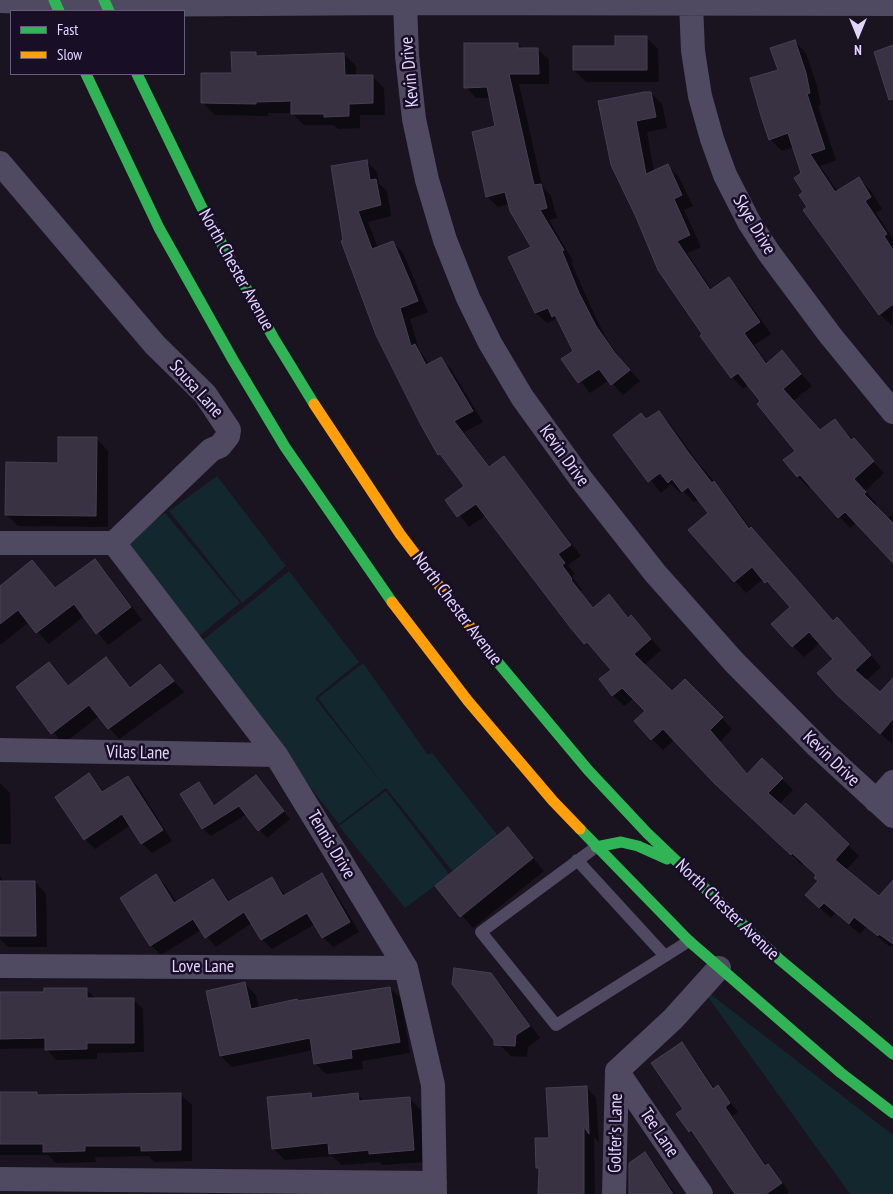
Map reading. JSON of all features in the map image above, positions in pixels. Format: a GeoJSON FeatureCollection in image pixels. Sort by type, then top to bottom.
{"type":"FeatureCollection","features":[{"type":"Feature","properties":{"kind":"main road"},"geometry":{"type":"LineString","coordinates":[[86,75],[159,228],[233,360],[285,447],[413,631],[474,708],[553,801],[689,941],[841,1073],[893,1113]]}},
{"type":"Feature","properties":{"kind":"main road","name":"North Chester Avenue"},"geometry":{"type":"LineString","coordinates":[[137,75],[201,206],[273,337],[325,422],[400,534],[504,672],[588,770],[680,865],[779,959],[893,1054]]}},
{"type":"Feature","properties":{"kind":"main road"},"geometry":{"type":"LineString","coordinates":[[596,847],[621,842],[638,846],[680,865]]}},
{"type":"Feature","properties":{"kind":"street"},"geometry":{"type":"LineString","coordinates":[[0,2],[56,5],[405,3],[893,4]]}},
{"type":"Feature","properties":{"kind":"street","name":"Kevin Drive"},"geometry":{"type":"LineString","coordinates":[[405,3],[407,56],[414,119],[432,197],[445,240],[468,298],[490,343],[522,397],[581,479],[661,580],[734,662],[818,747],[884,809]]}},
{"type":"Feature","properties":{"kind":"street","name":"Skye Drive"},"geometry":{"type":"LineString","coordinates":[[690,4],[693,51],[700,96],[712,139],[725,174],[749,222],[769,254],[830,335],[893,412]]}},
{"type":"Feature","properties":{"kind":"street","name":"Sousa Lane"},"geometry":{"type":"LineString","coordinates":[[0,163],[155,345],[205,394],[230,430],[220,446],[211,450],[114,543]]}},
{"type":"Feature","properties":{"kind":"street"},"geometry":{"type":"LineString","coordinates":[[0,543],[114,543]]}},
{"type":"Feature","properties":{"kind":"street","name":"Tennis Drive"},"geometry":{"type":"LineString","coordinates":[[114,543],[276,755],[406,968],[433,1085],[435,1188]]}},
{"type":"Feature","properties":{"kind":"street","name":"Vilas Lane"},"geometry":{"type":"LineString","coordinates":[[0,750],[276,755]]}},
{"type":"Feature","properties":{"kind":"street"},"geometry":{"type":"LineString","coordinates":[[884,809],[893,782]]}},
{"type":"Feature","properties":{"kind":"street","name":"Love Lane"},"geometry":{"type":"LineString","coordinates":[[0,966],[406,968]]}},
{"type":"Feature","properties":{"kind":"street"},"geometry":{"type":"LineString","coordinates":[[617,1072],[673,1019],[719,968]]}},
{"type":"Feature","properties":{"kind":"street","name":"Golfer's Lane"},"geometry":{"type":"LineString","coordinates":[[614,1194],[617,1072]]}},
{"type":"Feature","properties":{"kind":"street","name":"Tee Lane"},"geometry":{"type":"LineString","coordinates":[[617,1072],[701,1194]]}},
{"type":"Feature","properties":{"kind":"street"},"geometry":{"type":"LineString","coordinates":[[0,1179],[435,1188]]}},
{"type":"Feature","properties":{"kind":"lane"},"geometry":{"type":"LineString","coordinates":[[596,847],[481,932],[556,1025],[689,941]]}},
{"type":"Feature","properties":{"kind":"lane"},"geometry":{"type":"LineString","coordinates":[[577,860],[665,956]]}},
{"type":"Feature","properties":{"kind":"shaded area"},"geometry":{"type":"Polygon","coordinates":[[[217,476],[286,566],[242,603],[169,511],[217,476]]]}},
{"type":"Feature","properties":{"kind":"shaded area"},"geometry":{"type":"Polygon","coordinates":[[[165,513],[240,603],[193,641],[122,544],[165,513]]]}},
{"type":"Feature","properties":{"kind":"shaded area"},"geometry":{"type":"Polygon","coordinates":[[[289,571],[359,662],[315,698],[385,787],[318,698],[363,663],[428,755],[432,753],[499,837],[454,873],[386,788],[339,824],[198,644],[289,571]]]}},
{"type":"Feature","properties":{"kind":"shaded area"},"geometry":{"type":"Polygon","coordinates":[[[386,791],[450,875],[405,908],[339,826],[386,791]]]}},
{"type":"Feature","properties":{"kind":"shaded area"},"geometry":{"type":"Polygon","coordinates":[[[700,986],[893,1135],[893,1194],[850,1194],[700,986]]]}},
{"type":"Feature","properties":{"kind":"building"},"geometry":{"type":"Polygon","coordinates":[[[615,36],[647,36],[647,70],[573,70],[573,46],[615,46],[615,36]]]}},
{"type":"Feature","properties":{"kind":"building"},"geometry":{"type":"Polygon","coordinates":[[[795,40],[806,73],[810,93],[807,94],[825,149],[810,154],[835,192],[859,177],[871,197],[865,201],[887,234],[884,236],[893,250],[893,304],[879,315],[803,210],[807,207],[799,195],[803,192],[794,178],[801,173],[788,133],[769,140],[761,116],[750,78],[778,70],[770,48],[795,40]]]}},
{"type":"Feature","properties":{"kind":"building"},"geometry":{"type":"Polygon","coordinates":[[[464,43],[518,43],[518,48],[538,48],[539,74],[509,74],[534,185],[541,184],[547,208],[540,210],[564,250],[562,251],[579,293],[596,326],[630,370],[611,385],[599,369],[578,383],[561,359],[573,351],[555,315],[552,317],[548,308],[535,313],[508,257],[531,247],[510,211],[505,192],[486,197],[472,132],[495,126],[487,87],[464,88],[464,43]]]}},
{"type":"Feature","properties":{"kind":"building"},"geometry":{"type":"Polygon","coordinates":[[[893,45],[893,99],[889,100],[874,52],[893,45]]]}},
{"type":"Feature","properties":{"kind":"building"},"geometry":{"type":"Polygon","coordinates":[[[231,52],[256,52],[256,56],[344,53],[345,75],[373,75],[373,103],[349,104],[349,116],[324,117],[324,114],[291,114],[291,101],[256,102],[256,104],[201,103],[201,73],[232,73],[231,52]]]}},
{"type":"Feature","properties":{"kind":"building"},"geometry":{"type":"Polygon","coordinates":[[[651,92],[656,117],[636,121],[646,174],[668,164],[682,195],[674,199],[690,235],[677,241],[710,290],[729,277],[760,322],[744,333],[766,364],[782,350],[801,374],[783,389],[820,430],[835,419],[851,440],[854,438],[874,461],[854,479],[866,492],[864,494],[893,523],[893,563],[845,512],[838,518],[800,475],[797,477],[783,460],[795,451],[757,404],[760,401],[738,373],[731,378],[700,336],[702,334],[658,270],[636,217],[611,165],[598,101],[651,92]]]}},
{"type":"Feature","properties":{"kind":"building"},"geometry":{"type":"Polygon","coordinates":[[[367,160],[370,180],[376,179],[381,205],[358,211],[372,249],[393,241],[418,301],[400,308],[411,346],[415,344],[426,365],[441,357],[473,411],[454,421],[489,467],[504,456],[571,545],[558,554],[565,563],[562,565],[571,580],[593,608],[609,594],[628,618],[631,615],[651,639],[634,654],[672,691],[685,679],[723,717],[710,730],[747,774],[762,758],[783,778],[768,793],[794,816],[806,803],[849,844],[835,860],[879,896],[893,880],[893,944],[879,934],[878,936],[854,917],[849,924],[824,903],[819,908],[805,895],[818,881],[814,878],[816,875],[792,853],[791,855],[714,783],[663,729],[651,740],[634,721],[645,711],[622,688],[612,696],[599,679],[611,670],[587,642],[584,644],[570,627],[476,504],[457,517],[445,500],[464,486],[440,454],[438,455],[421,425],[376,335],[341,241],[343,240],[331,166],[367,160]]]}},
{"type":"Feature","properties":{"kind":"building"},"geometry":{"type":"Polygon","coordinates":[[[659,411],[688,452],[712,483],[714,481],[749,529],[751,527],[833,621],[837,617],[871,655],[855,670],[880,692],[893,678],[893,719],[880,734],[837,695],[817,673],[833,659],[809,632],[792,647],[771,624],[790,607],[767,581],[765,583],[752,567],[734,582],[688,530],[708,513],[688,487],[682,492],[672,479],[668,483],[660,473],[648,482],[613,435],[641,413],[646,419],[659,411]]]}},
{"type":"Feature","properties":{"kind":"building"},"geometry":{"type":"Polygon","coordinates":[[[58,437],[97,437],[96,516],[5,515],[6,462],[58,463],[58,437]]]}},
{"type":"Feature","properties":{"kind":"building"},"geometry":{"type":"Polygon","coordinates":[[[95,559],[131,607],[96,634],[74,604],[36,633],[18,610],[0,624],[0,586],[32,560],[55,588],[95,559]]]}},
{"type":"Feature","properties":{"kind":"building"},"geometry":{"type":"Polygon","coordinates":[[[106,657],[130,688],[160,664],[174,681],[108,729],[89,705],[51,734],[16,687],[49,662],[68,686],[106,657]]]}},
{"type":"Feature","properties":{"kind":"building"},"geometry":{"type":"Polygon","coordinates":[[[89,773],[102,792],[128,776],[163,830],[141,844],[122,814],[84,840],[55,797],[89,773]]]}},
{"type":"Feature","properties":{"kind":"building"},"geometry":{"type":"Polygon","coordinates":[[[256,775],[284,811],[258,831],[239,806],[202,829],[180,794],[199,782],[214,806],[256,775]]]}},
{"type":"Feature","properties":{"kind":"building"},"geometry":{"type":"Polygon","coordinates":[[[508,827],[533,858],[460,917],[435,886],[508,827]]]}},
{"type":"Feature","properties":{"kind":"building"},"geometry":{"type":"Polygon","coordinates":[[[322,873],[350,922],[322,938],[307,913],[261,940],[244,912],[205,938],[193,919],[150,946],[120,898],[156,874],[174,903],[213,879],[228,902],[272,877],[283,896],[322,873]]]}},
{"type":"Feature","properties":{"kind":"building"},"geometry":{"type":"Polygon","coordinates":[[[0,881],[35,881],[36,936],[0,936],[0,881]]]}},
{"type":"Feature","properties":{"kind":"building"},"geometry":{"type":"Polygon","coordinates":[[[454,968],[491,973],[530,1026],[516,1035],[515,1046],[494,1045],[494,1040],[452,984],[454,968]]]}},
{"type":"Feature","properties":{"kind":"building"},"geometry":{"type":"Polygon","coordinates":[[[245,982],[251,1009],[297,999],[298,1001],[390,987],[400,1042],[351,1050],[352,1058],[314,1064],[310,1038],[220,1056],[206,991],[245,982]]]}},
{"type":"Feature","properties":{"kind":"building"},"geometry":{"type":"Polygon","coordinates":[[[44,988],[87,988],[87,998],[134,998],[134,1043],[87,1043],[87,1049],[45,1050],[45,1038],[0,1039],[0,992],[44,992],[44,988]]]}},
{"type":"Feature","properties":{"kind":"building"},"geometry":{"type":"Polygon","coordinates":[[[682,1042],[713,1089],[718,1085],[730,1103],[725,1107],[765,1166],[768,1164],[782,1183],[766,1194],[735,1194],[691,1130],[689,1132],[676,1114],[683,1109],[651,1063],[682,1042]]]}},
{"type":"Feature","properties":{"kind":"building"},"geometry":{"type":"Polygon","coordinates":[[[587,1086],[589,1134],[584,1127],[584,1194],[538,1194],[539,1168],[536,1168],[535,1138],[549,1138],[546,1088],[587,1086]]]}},
{"type":"Feature","properties":{"kind":"building"},"geometry":{"type":"Polygon","coordinates":[[[0,1092],[37,1092],[37,1095],[181,1093],[181,1150],[141,1151],[141,1146],[85,1146],[85,1151],[43,1152],[43,1144],[0,1144],[0,1092]]]}},
{"type":"Feature","properties":{"kind":"building"},"geometry":{"type":"Polygon","coordinates":[[[311,1093],[312,1098],[358,1093],[359,1101],[410,1097],[414,1150],[369,1154],[369,1150],[329,1154],[328,1143],[272,1149],[267,1097],[311,1093]]]}},
{"type":"Feature","properties":{"kind":"building"},"geometry":{"type":"Polygon","coordinates":[[[645,1152],[673,1194],[629,1194],[629,1163],[645,1152]]]}},
{"type":"Feature","properties":{"kind":"traffic: fast"},"geometry":{"type":"LineString","coordinates":[[54,0],[59,10]]}},
{"type":"Feature","properties":{"kind":"traffic: fast"},"geometry":{"type":"LineString","coordinates":[[104,0],[109,10]]}},
{"type":"Feature","properties":{"kind":"traffic: fast"},"geometry":{"type":"LineString","coordinates":[[86,75],[159,228],[233,360],[285,447],[392,602]]}},
{"type":"Feature","properties":{"kind":"traffic: fast"},"geometry":{"type":"LineString","coordinates":[[137,75],[201,206],[273,337],[314,404]]}},
{"type":"Feature","properties":{"kind":"traffic: fast"},"geometry":{"type":"LineString","coordinates":[[490,653],[588,770],[647,833],[779,959],[893,1054]]}},
{"type":"Feature","properties":{"kind":"traffic: fast"},"geometry":{"type":"LineString","coordinates":[[580,829],[689,941],[841,1073],[893,1113]]}},
{"type":"Feature","properties":{"kind":"traffic: fast"},"geometry":{"type":"LineString","coordinates":[[596,847],[621,842],[638,846],[667,859]]}},
{"type":"Feature","properties":{"kind":"traffic: slow"},"geometry":{"type":"LineString","coordinates":[[314,404],[400,534],[490,653]]}},
{"type":"Feature","properties":{"kind":"traffic: slow"},"geometry":{"type":"LineString","coordinates":[[392,602],[468,701],[553,801],[580,829]]}}]}
